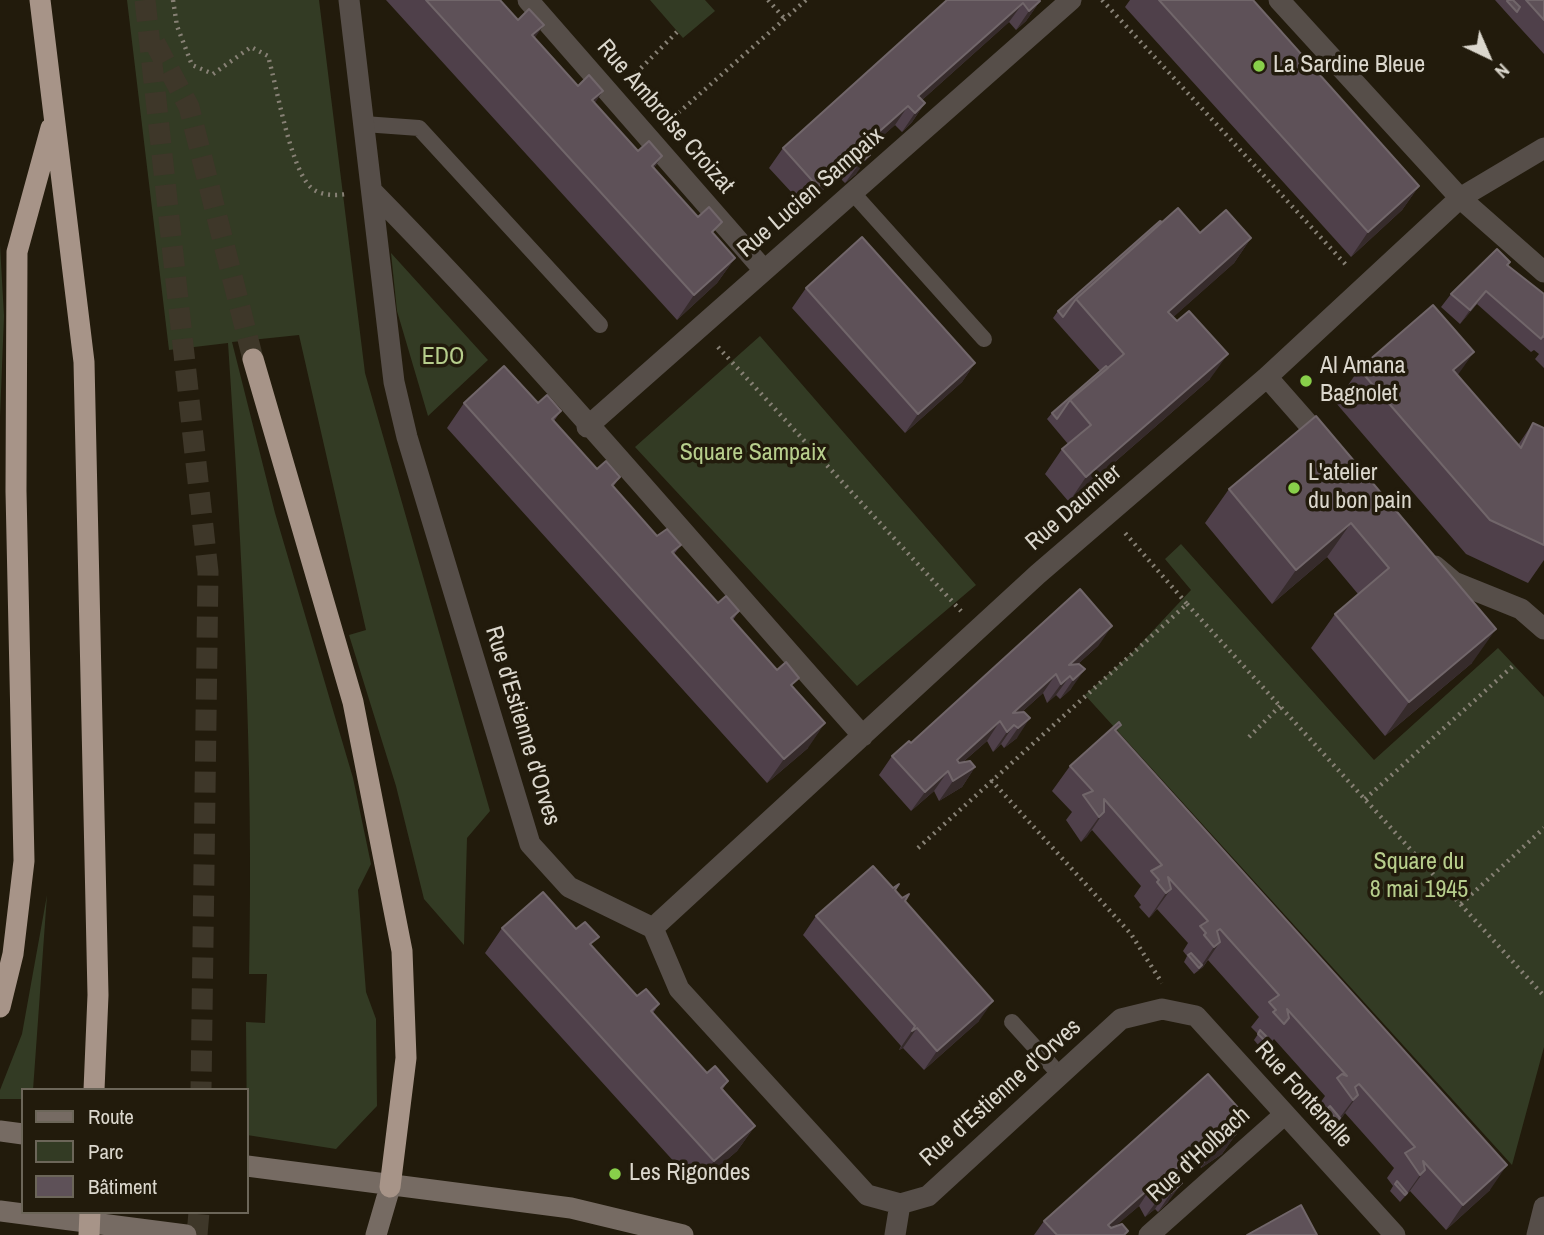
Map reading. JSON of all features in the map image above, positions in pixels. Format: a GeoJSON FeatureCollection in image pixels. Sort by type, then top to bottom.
{"type":"FeatureCollection","features":[{"type":"Feature","properties":{"kind":"highway"},"geometry":{"type":"LineString","coordinates":[[40,0],[84,362],[98,995],[94,1088]]}},
{"type":"Feature","properties":{"kind":"highway"},"geometry":{"type":"LineString","coordinates":[[0,1007],[13,954],[24,861],[16,491],[16,252],[54,116]]}},
{"type":"Feature","properties":{"kind":"highway"},"geometry":{"type":"LineString","coordinates":[[253,359],[353,702],[402,951],[406,1058],[390,1187]]}},
{"type":"Feature","properties":{"kind":"highway"},"geometry":{"type":"LineString","coordinates":[[89,1235],[90,1214]]}},
{"type":"Feature","properties":{"kind":"main road"},"geometry":{"type":"LineString","coordinates":[[0,1131],[21,1134]]}},
{"type":"Feature","properties":{"kind":"main road"},"geometry":{"type":"LineString","coordinates":[[248,1166],[390,1187],[571,1208],[683,1235]]}},
{"type":"Feature","properties":{"kind":"main road"},"geometry":{"type":"LineString","coordinates":[[376,1235],[390,1187]]}},
{"type":"Feature","properties":{"kind":"main road"},"geometry":{"type":"LineString","coordinates":[[0,1211],[21,1214]]}},
{"type":"Feature","properties":{"kind":"main road"},"geometry":{"type":"LineString","coordinates":[[23,1214],[186,1235]]}},
{"type":"Feature","properties":{"kind":"street","name":"Rue d'Estienne d'Orves"},"geometry":{"type":"LineString","coordinates":[[349,0],[394,382],[407,437],[530,844],[569,887],[653,928]]}},
{"type":"Feature","properties":{"kind":"street","name":"Rue Ambroise Croizat"},"geometry":{"type":"LineString","coordinates":[[528,0],[763,270]]}},
{"type":"Feature","properties":{"kind":"street","name":"Rue Lucien Sampaix"},"geometry":{"type":"LineString","coordinates":[[587,426],[1071,0]]}},
{"type":"Feature","properties":{"kind":"street"},"geometry":{"type":"LineString","coordinates":[[1279,0],[1460,198],[1544,272]]}},
{"type":"Feature","properties":{"kind":"street","name":"Rue Daumier"},"geometry":{"type":"LineString","coordinates":[[653,928],[1108,513],[1267,377],[1460,198],[1544,148]]}},
{"type":"Feature","properties":{"kind":"street"},"geometry":{"type":"LineString","coordinates":[[372,191],[483,304],[587,426],[863,736]]}},
{"type":"Feature","properties":{"kind":"street"},"geometry":{"type":"LineString","coordinates":[[1267,377],[1340,460]]}},
{"type":"Feature","properties":{"kind":"street"},"geometry":{"type":"LineString","coordinates":[[1421,555],[1454,582],[1521,609],[1544,629]]}},
{"type":"Feature","properties":{"kind":"street"},"geometry":{"type":"LineString","coordinates":[[653,928],[679,989],[867,1195],[900,1203],[895,1235]]}},
{"type":"Feature","properties":{"kind":"street","name":"Rue d'Estienne d'Orves"},"geometry":{"type":"LineString","coordinates":[[900,1203],[928,1196],[1121,1020],[1172,1011]]}},
{"type":"Feature","properties":{"kind":"street","name":"Rue Fontenelle"},"geometry":{"type":"LineString","coordinates":[[1172,1011],[1196,1016],[1395,1235]]}},
{"type":"Feature","properties":{"kind":"street","name":"Rue d'Holbach"},"geometry":{"type":"LineString","coordinates":[[1149,1235],[1285,1114]]}},
{"type":"Feature","properties":{"kind":"street"},"geometry":{"type":"LineString","coordinates":[[1537,1235],[1543,1211]]}},
{"type":"Feature","properties":{"kind":"lane"},"geometry":{"type":"LineString","coordinates":[[364,124],[419,128],[600,325]]}},
{"type":"Feature","properties":{"kind":"lane"},"geometry":{"type":"LineString","coordinates":[[852,192],[984,339]]}},
{"type":"Feature","properties":{"kind":"lane"},"geometry":{"type":"LineString","coordinates":[[1012,1022],[1060,1075]]}},
{"type":"Feature","properties":{"kind":"path"},"geometry":{"type":"LineString","coordinates":[[173,0],[177,26],[192,65],[214,74],[251,47],[268,56],[292,152],[308,185],[328,196],[372,191]]}},
{"type":"Feature","properties":{"kind":"path"},"geometry":{"type":"LineString","coordinates":[[768,0],[785,19]]}},
{"type":"Feature","properties":{"kind":"path"},"geometry":{"type":"LineString","coordinates":[[649,138],[806,0]]}},
{"type":"Feature","properties":{"kind":"path"},"geometry":{"type":"LineString","coordinates":[[1102,0],[1365,286]]}},
{"type":"Feature","properties":{"kind":"path"},"geometry":{"type":"LineString","coordinates":[[613,96],[677,32]]}},
{"type":"Feature","properties":{"kind":"path"},"geometry":{"type":"LineString","coordinates":[[699,327],[979,629]]}},
{"type":"Feature","properties":{"kind":"path"},"geometry":{"type":"LineString","coordinates":[[1108,513],[1187,604],[1544,996]]}},
{"type":"Feature","properties":{"kind":"path"},"geometry":{"type":"LineString","coordinates":[[918,848],[1187,604]]}},
{"type":"Feature","properties":{"kind":"path"},"geometry":{"type":"LineString","coordinates":[[1365,799],[1514,664]]}},
{"type":"Feature","properties":{"kind":"path"},"geometry":{"type":"LineString","coordinates":[[1249,737],[1280,706]]}},
{"type":"Feature","properties":{"kind":"path"},"geometry":{"type":"LineString","coordinates":[[991,780],[1131,934],[1172,1011]]}},
{"type":"Feature","properties":{"kind":"path"},"geometry":{"type":"LineString","coordinates":[[1461,904],[1544,828]]}},
{"type":"Feature","properties":{"kind":"green space"},"geometry":{"type":"Polygon","coordinates":[[[127,0],[319,0],[365,373],[490,811],[467,838],[464,945],[424,899],[396,786],[349,635],[366,630],[299,335],[232,342],[275,513],[353,778],[371,864],[358,890],[366,992],[376,1019],[377,1106],[336,1149],[248,1135],[246,1022],[265,1023],[267,974],[249,974],[250,816],[246,658],[228,343],[169,350],[127,0]]]}},
{"type":"Feature","properties":{"kind":"green space"},"geometry":{"type":"Polygon","coordinates":[[[650,0],[705,0],[715,11],[683,38],[650,0]]]}},
{"type":"Feature","properties":{"kind":"green space"},"geometry":{"type":"Polygon","coordinates":[[[0,245],[4,316],[0,417],[0,245]]]}},
{"type":"Feature","properties":{"kind":"green space","name":"EDO"},"geometry":{"type":"Polygon","coordinates":[[[391,253],[488,360],[428,416],[397,311],[391,253]]]}},
{"type":"Feature","properties":{"kind":"green space","name":"Square Sampaix"},"geometry":{"type":"Polygon","coordinates":[[[760,336],[976,585],[857,686],[635,447],[760,336]]]}},
{"type":"Feature","properties":{"kind":"green space","name":"Square du 8 mai 1945"},"geometry":{"type":"Polygon","coordinates":[[[1181,544],[1374,760],[1498,648],[1544,697],[1544,1047],[1512,1165],[1085,695],[1132,653],[1191,590],[1165,559],[1181,544]]]}},
{"type":"Feature","properties":{"kind":"green space"},"geometry":{"type":"Polygon","coordinates":[[[47,895],[33,1088],[21,1088],[21,1099],[0,1099],[0,1090],[22,1034],[47,895]]]}},
{"type":"Feature","properties":{"kind":"building"},"geometry":{"type":"Polygon","coordinates":[[[426,0],[500,0],[518,20],[529,9],[544,25],[532,35],[578,86],[589,75],[603,91],[592,100],[638,151],[649,141],[662,156],[652,166],[698,217],[709,207],[722,222],[712,232],[735,258],[694,295],[426,0]]]}},
{"type":"Feature","properties":{"kind":"building"},"geometry":{"type":"Polygon","coordinates":[[[947,0],[1040,1],[1029,11],[1023,3],[918,96],[925,103],[915,113],[908,106],[863,146],[870,155],[859,164],[852,156],[818,187],[783,148],[947,0]]]}},
{"type":"Feature","properties":{"kind":"building"},"geometry":{"type":"Polygon","coordinates":[[[1159,0],[1253,0],[1419,186],[1368,232],[1159,0]]]}},
{"type":"Feature","properties":{"kind":"building"},"geometry":{"type":"Polygon","coordinates":[[[1513,0],[1520,7],[1517,12],[1507,1],[1513,0]]]}},
{"type":"Feature","properties":{"kind":"building"},"geometry":{"type":"Polygon","coordinates":[[[1526,0],[1544,0],[1544,20],[1526,0]]]}},
{"type":"Feature","properties":{"kind":"building"},"geometry":{"type":"Polygon","coordinates":[[[1178,208],[1200,233],[1226,210],[1251,238],[1168,312],[1177,321],[1189,311],[1228,354],[1086,477],[1062,449],[1091,425],[1070,400],[1124,354],[1076,299],[1178,208]]]}},
{"type":"Feature","properties":{"kind":"building"},"geometry":{"type":"Polygon","coordinates":[[[1162,222],[1076,299],[1063,317],[1058,311],[1162,222]]]}},
{"type":"Feature","properties":{"kind":"building"},"geometry":{"type":"Polygon","coordinates":[[[862,237],[975,363],[918,414],[806,288],[862,237]]]}},
{"type":"Feature","properties":{"kind":"building"},"geometry":{"type":"Polygon","coordinates":[[[1497,249],[1510,262],[1507,265],[1544,294],[1544,337],[1541,339],[1486,291],[1470,310],[1451,294],[1497,249]]]}},
{"type":"Feature","properties":{"kind":"building"},"geometry":{"type":"Polygon","coordinates":[[[1433,305],[1474,352],[1453,370],[1521,448],[1533,423],[1544,428],[1544,545],[1490,520],[1359,369],[1433,305]]]}},
{"type":"Feature","properties":{"kind":"building"},"geometry":{"type":"Polygon","coordinates":[[[504,366],[538,403],[547,395],[561,411],[552,419],[597,469],[606,461],[620,477],[612,485],[657,536],[667,529],[681,545],[672,552],[718,603],[726,596],[739,611],[731,618],[777,670],[786,662],[799,678],[791,685],[825,723],[784,759],[464,403],[504,366]]]}},
{"type":"Feature","properties":{"kind":"building"},"geometry":{"type":"Polygon","coordinates":[[[1106,366],[1108,368],[1070,400],[1057,419],[1052,413],[1106,366]]]}},
{"type":"Feature","properties":{"kind":"building"},"geometry":{"type":"Polygon","coordinates":[[[1316,416],[1496,629],[1409,702],[1335,614],[1389,568],[1351,523],[1296,570],[1229,489],[1316,416]]]}},
{"type":"Feature","properties":{"kind":"building"},"geometry":{"type":"Polygon","coordinates":[[[1080,589],[1112,626],[1069,665],[1079,664],[1085,669],[1073,680],[1070,676],[1061,684],[1056,674],[1013,713],[1024,712],[1030,718],[1018,728],[1014,725],[1007,732],[1000,721],[957,760],[959,763],[970,761],[975,767],[953,781],[948,771],[925,792],[892,756],[909,741],[911,743],[1080,589]]]}},
{"type":"Feature","properties":{"kind":"building"},"geometry":{"type":"Polygon","coordinates":[[[1119,722],[1121,725],[1115,730],[1507,1165],[1463,1205],[1423,1161],[1425,1170],[1420,1175],[1405,1153],[1415,1147],[1359,1084],[1355,1087],[1358,1095],[1353,1100],[1337,1078],[1342,1074],[1347,1076],[1287,1009],[1289,1018],[1284,1024],[1273,1012],[1276,1010],[1269,1002],[1279,995],[1220,929],[1217,931],[1220,942],[1214,947],[1200,926],[1208,921],[1168,877],[1171,889],[1166,893],[1151,871],[1162,865],[1104,799],[1104,812],[1099,817],[1083,795],[1093,791],[1070,766],[1119,722]]]}},
{"type":"Feature","properties":{"kind":"building"},"geometry":{"type":"Polygon","coordinates":[[[873,866],[893,888],[899,884],[895,890],[902,898],[909,894],[905,901],[993,1001],[937,1051],[917,1028],[912,1031],[915,1026],[816,916],[873,866]]]}},
{"type":"Feature","properties":{"kind":"building"},"geometry":{"type":"Polygon","coordinates":[[[543,892],[576,929],[585,922],[599,937],[590,944],[637,996],[646,989],[659,1004],[651,1011],[707,1073],[715,1066],[728,1081],[721,1088],[755,1126],[714,1161],[502,928],[543,892]]]}},
{"type":"Feature","properties":{"kind":"building"},"geometry":{"type":"Polygon","coordinates":[[[1191,953],[1202,965],[1199,968],[1188,955],[1191,953]]]}},
{"type":"Feature","properties":{"kind":"building"},"geometry":{"type":"Polygon","coordinates":[[[1260,1030],[1272,1042],[1269,1045],[1258,1034],[1260,1030]]]}},
{"type":"Feature","properties":{"kind":"building"},"geometry":{"type":"Polygon","coordinates":[[[1208,1074],[1240,1110],[1217,1131],[1230,1129],[1236,1134],[1214,1149],[1208,1139],[1165,1179],[1176,1177],[1182,1183],[1171,1193],[1168,1189],[1159,1198],[1152,1186],[1108,1225],[1111,1228],[1122,1224],[1128,1231],[1124,1235],[1057,1235],[1044,1221],[1208,1074]]]}},
{"type":"Feature","properties":{"kind":"building"},"geometry":{"type":"Polygon","coordinates":[[[1330,1106],[1340,1118],[1337,1121],[1327,1109],[1330,1106]]]}},
{"type":"Feature","properties":{"kind":"building"},"geometry":{"type":"Polygon","coordinates":[[[1397,1181],[1407,1193],[1405,1195],[1395,1184],[1397,1181]]]}},
{"type":"Feature","properties":{"kind":"building"},"geometry":{"type":"Polygon","coordinates":[[[1301,1205],[1317,1235],[1247,1235],[1301,1205]]]}},
{"type":"Feature","properties":{"kind":"tunnel"},"geometry":{"type":"LineString","coordinates":[[145,0],[208,572],[201,1088]]}},
{"type":"Feature","properties":{"kind":"tunnel"},"geometry":{"type":"LineString","coordinates":[[155,43],[189,107],[253,359]]}},
{"type":"Feature","properties":{"kind":"tunnel"},"geometry":{"type":"LineString","coordinates":[[197,1235],[199,1214]]}},
{"type":"Feature","properties":{"kind":"place","name":"La Sardine Bleue"},"geometry":{"type":"Point","coordinates":[1259,66]}},
{"type":"Feature","properties":{"kind":"place","name":"Al Amana Bagnolet"},"geometry":{"type":"Point","coordinates":[1306,381]}},
{"type":"Feature","properties":{"kind":"place","name":"L'atelier du bon pain"},"geometry":{"type":"Point","coordinates":[1294,488]}},
{"type":"Feature","properties":{"kind":"place","name":"Les Rigondes"},"geometry":{"type":"Point","coordinates":[615,1174]}}]}
